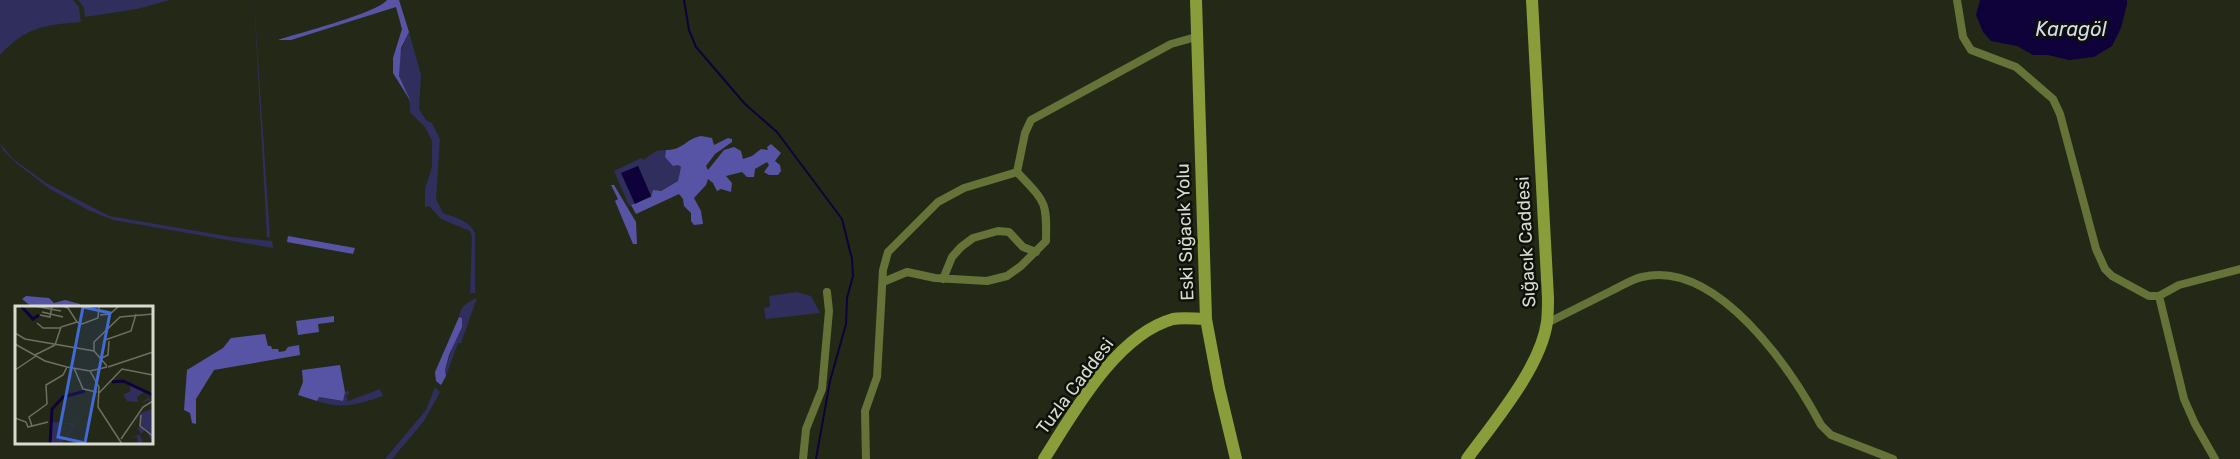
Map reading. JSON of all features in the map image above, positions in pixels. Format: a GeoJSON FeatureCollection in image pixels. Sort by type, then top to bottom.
{"type":"FeatureCollection","features":[{"type":"Feature","properties":{"kind":"main road","name":"Eski Sığacık Yolu"},"geometry":{"type":"LineString","coordinates":[[1196,0],[1206,320],[1236,459]]}},
{"type":"Feature","properties":{"kind":"main road","name":"Sığacık Caddesi"},"geometry":{"type":"LineString","coordinates":[[1467,459],[1536,359],[1547,323],[1548,298],[1532,0]]}},
{"type":"Feature","properties":{"kind":"main road","name":"Tuzla Caddesi"},"geometry":{"type":"LineString","coordinates":[[1044,459],[1119,352],[1146,330],[1175,319],[1206,320]]}},
{"type":"Feature","properties":{"kind":"street"},"geometry":{"type":"LineString","coordinates":[[1957,0],[1962,37],[1971,50],[2016,67],[2053,99],[2060,114],[2096,249],[2105,269],[2121,282],[2149,296],[2159,296],[2179,285],[2240,269]]}},
{"type":"Feature","properties":{"kind":"street"},"geometry":{"type":"LineString","coordinates":[[1017,172],[1025,133],[1031,120],[1171,44],[1196,37]]}},
{"type":"Feature","properties":{"kind":"street"},"geometry":{"type":"LineString","coordinates":[[883,282],[907,272],[944,279],[987,281],[1007,276],[1021,266],[1046,241],[1047,210],[1043,200],[1017,172]]}},
{"type":"Feature","properties":{"kind":"street"},"geometry":{"type":"LineString","coordinates":[[866,459],[865,411],[877,377],[883,270],[888,252],[938,202],[964,188],[1017,172]]}},
{"type":"Feature","properties":{"kind":"street"},"geometry":{"type":"LineString","coordinates":[[944,279],[952,257],[973,238],[998,231],[1009,232],[1023,247],[1036,252]]}},
{"type":"Feature","properties":{"kind":"street"},"geometry":{"type":"LineString","coordinates":[[1547,323],[1641,277],[1661,275],[1703,288],[1726,302],[1774,350],[1821,424],[1831,435],[1893,459]]}},
{"type":"Feature","properties":{"kind":"street"},"geometry":{"type":"LineString","coordinates":[[803,459],[806,429],[822,389],[828,321],[827,292]]}},
{"type":"Feature","properties":{"kind":"street"},"geometry":{"type":"LineString","coordinates":[[2159,296],[2184,399],[2215,459]]}},
{"type":"Feature","properties":{"kind":"shaded area"},"geometry":{"type":"Polygon","coordinates":[[[0,0],[73,0],[79,7],[81,22],[56,24],[36,29],[18,38],[0,55],[0,0]]]}},
{"type":"Feature","properties":{"kind":"shaded area"},"geometry":{"type":"Polygon","coordinates":[[[78,0],[170,0],[137,9],[85,17],[84,8],[78,0]]]}},
{"type":"Feature","properties":{"kind":"shaded area"},"geometry":{"type":"Polygon","coordinates":[[[254,0],[270,237],[267,237],[254,0]]]}},
{"type":"Feature","properties":{"kind":"shaded area"},"geometry":{"type":"Polygon","coordinates":[[[387,0],[399,0],[409,32],[401,48],[399,76],[411,102],[393,73],[393,58],[402,29],[396,7],[291,40],[278,40],[354,17],[387,0]]]}},
{"type":"Feature","properties":{"kind":"shaded area"},"geometry":{"type":"Polygon","coordinates":[[[409,32],[421,75],[419,109],[426,120],[432,123],[440,139],[436,199],[443,213],[458,218],[473,229],[475,234],[475,293],[470,293],[472,237],[470,231],[441,219],[429,206],[425,207],[425,189],[432,167],[432,141],[425,127],[410,112],[408,96],[399,75],[401,53],[409,32]]]}},
{"type":"Feature","properties":{"kind":"shaded area"},"geometry":{"type":"Polygon","coordinates":[[[701,136],[712,138],[714,145],[728,138],[732,139],[732,142],[715,154],[706,166],[708,170],[724,150],[734,147],[741,151],[743,159],[761,149],[768,150],[767,147],[771,144],[781,153],[775,161],[780,165],[781,171],[778,175],[769,175],[764,172],[769,165],[767,162],[755,169],[754,177],[747,177],[742,172],[726,176],[732,183],[731,192],[721,189],[717,191],[708,179],[706,185],[694,198],[701,211],[703,224],[694,225],[691,221],[691,213],[684,206],[679,194],[636,214],[631,205],[651,197],[653,190],[661,191],[678,181],[681,167],[673,166],[665,157],[666,150],[677,148],[701,136]]]}},
{"type":"Feature","properties":{"kind":"shaded area"},"geometry":{"type":"Polygon","coordinates":[[[0,143],[13,159],[46,183],[109,216],[232,237],[272,241],[273,248],[113,220],[88,210],[50,189],[16,163],[3,150],[0,143]]]}},
{"type":"Feature","properties":{"kind":"shaded area"},"geometry":{"type":"Polygon","coordinates":[[[666,150],[665,157],[681,167],[678,181],[651,196],[638,166],[622,173],[635,204],[629,206],[614,171],[641,158],[643,160],[656,151],[666,150]]]}},
{"type":"Feature","properties":{"kind":"shaded area"},"geometry":{"type":"Polygon","coordinates":[[[611,185],[614,185],[636,222],[637,244],[633,244],[615,201],[618,199],[611,185]]]}},
{"type":"Feature","properties":{"kind":"shaded area"},"geometry":{"type":"Polygon","coordinates":[[[288,236],[355,248],[353,254],[287,242],[288,236]]]}},
{"type":"Feature","properties":{"kind":"shaded area"},"geometry":{"type":"Polygon","coordinates":[[[796,292],[811,296],[820,313],[766,319],[764,308],[770,307],[769,296],[796,292]]]}},
{"type":"Feature","properties":{"kind":"shaded area"},"geometry":{"type":"Polygon","coordinates":[[[26,296],[49,298],[54,303],[65,300],[80,304],[79,306],[31,306],[22,299],[26,296]]]}},
{"type":"Feature","properties":{"kind":"shaded area"},"geometry":{"type":"Polygon","coordinates":[[[477,298],[446,376],[445,370],[462,318],[459,317],[461,310],[477,298]]]}},
{"type":"Feature","properties":{"kind":"shaded area"},"geometry":{"type":"Polygon","coordinates":[[[334,316],[334,322],[318,324],[319,332],[298,335],[296,321],[334,316]]]}},
{"type":"Feature","properties":{"kind":"shaded area"},"geometry":{"type":"Polygon","coordinates":[[[459,317],[462,318],[462,327],[449,355],[445,370],[446,376],[441,385],[436,381],[435,372],[459,317]]]}},
{"type":"Feature","properties":{"kind":"shaded area"},"geometry":{"type":"Polygon","coordinates":[[[265,334],[268,346],[272,349],[278,349],[279,352],[299,345],[300,355],[214,370],[196,399],[196,424],[192,423],[190,413],[184,410],[187,370],[223,348],[231,338],[265,334]]]}},
{"type":"Feature","properties":{"kind":"shaded area"},"geometry":{"type":"Polygon","coordinates":[[[340,365],[345,392],[343,401],[319,397],[317,401],[298,395],[303,382],[302,370],[340,365]]]}},
{"type":"Feature","properties":{"kind":"shaded area"},"geometry":{"type":"Polygon","coordinates":[[[435,387],[440,392],[424,421],[392,459],[385,459],[426,410],[435,387]]]}},
{"type":"Feature","properties":{"kind":"shaded area"},"geometry":{"type":"Polygon","coordinates":[[[380,389],[383,396],[358,403],[335,405],[317,401],[318,397],[342,401],[345,392],[348,391],[349,394],[346,395],[348,401],[380,389]]]}},
{"type":"Feature","properties":{"kind":"water","name":"Karagöl"},"geometry":{"type":"Polygon","coordinates":[[[1980,0],[2127,0],[2127,4],[2121,28],[2112,46],[2094,57],[2069,60],[2048,55],[2033,55],[2017,46],[1991,41],[1983,32],[1976,15],[1980,0]]]}},
{"type":"Feature","properties":{"kind":"water"},"geometry":{"type":"Polygon","coordinates":[[[638,166],[651,196],[635,204],[621,173],[638,166]]]}},
{"type":"Feature","properties":{"kind":"waterway"},"geometry":{"type":"LineString","coordinates":[[684,0],[689,30],[696,47],[745,104],[777,132],[842,219],[852,259],[853,276],[847,298],[846,324],[830,381],[816,459]]}}]}
